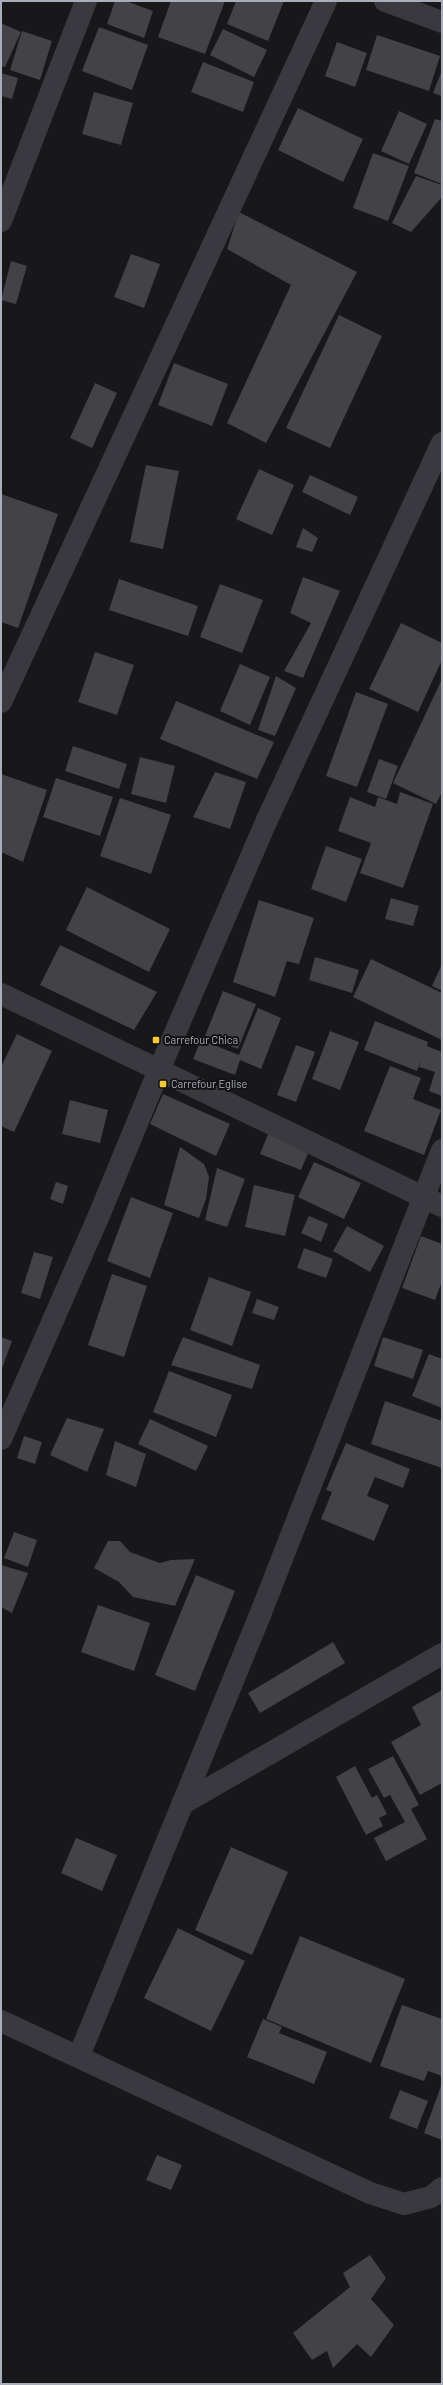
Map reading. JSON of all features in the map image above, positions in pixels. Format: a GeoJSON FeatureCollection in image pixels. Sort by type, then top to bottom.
{"type":"FeatureCollection","features":[{"type":"Feature","properties":{"kind":"street"},"geometry":{"type":"LineString","coordinates":[[1,221],[86,1]]}},
{"type":"Feature","properties":{"kind":"street"},"geometry":{"type":"LineString","coordinates":[[1,702],[326,1]]}},
{"type":"Feature","properties":{"kind":"street"},"geometry":{"type":"LineString","coordinates":[[385,1],[442,22]]}},
{"type":"Feature","properties":{"kind":"street"},"geometry":{"type":"LineString","coordinates":[[1,1439],[100,1213],[159,1070],[266,822],[442,443]]}},
{"type":"Feature","properties":{"kind":"street"},"geometry":{"type":"LineString","coordinates":[[1,994],[442,1206]]}},
{"type":"Feature","properties":{"kind":"street"},"geometry":{"type":"LineString","coordinates":[[79,2056],[260,1615],[442,1150]]}},
{"type":"Feature","properties":{"kind":"street"},"geometry":{"type":"LineString","coordinates":[[182,1804],[442,1654]]}},
{"type":"Feature","properties":{"kind":"street"},"geometry":{"type":"LineString","coordinates":[[1,2022],[79,2056],[370,2193],[404,2204],[431,2197],[442,2188]]}},
{"type":"Feature","properties":{"kind":"building"},"geometry":{"type":"Polygon","coordinates":[[[115,1],[126,1],[153,11],[144,38],[107,24],[115,1]]]}},
{"type":"Feature","properties":{"kind":"building"},"geometry":{"type":"Polygon","coordinates":[[[171,1],[225,1],[205,54],[158,37],[171,1]]]}},
{"type":"Feature","properties":{"kind":"building"},"geometry":{"type":"Polygon","coordinates":[[[236,1],[284,1],[268,41],[227,24],[236,1]]]}},
{"type":"Feature","properties":{"kind":"building"},"geometry":{"type":"Polygon","coordinates":[[[1,23],[21,32],[5,67],[1,66],[1,23]]]}},
{"type":"Feature","properties":{"kind":"building"},"geometry":{"type":"Polygon","coordinates":[[[99,27],[148,45],[132,90],[82,71],[99,27]]]}},
{"type":"Feature","properties":{"kind":"building"},"geometry":{"type":"Polygon","coordinates":[[[223,29],[267,50],[254,77],[210,55],[223,29]]]}},
{"type":"Feature","properties":{"kind":"building"},"geometry":{"type":"Polygon","coordinates":[[[22,31],[52,41],[40,80],[10,70],[22,31]]]}},
{"type":"Feature","properties":{"kind":"building"},"geometry":{"type":"Polygon","coordinates":[[[377,35],[440,56],[429,91],[366,70],[377,35]]]}},
{"type":"Feature","properties":{"kind":"building"},"geometry":{"type":"Polygon","coordinates":[[[337,42],[367,53],[355,87],[325,76],[337,42]]]}},
{"type":"Feature","properties":{"kind":"building"},"geometry":{"type":"Polygon","coordinates":[[[203,62],[254,82],[243,112],[191,92],[203,62]]]}},
{"type":"Feature","properties":{"kind":"building"},"geometry":{"type":"Polygon","coordinates":[[[442,70],[442,96],[433,93],[442,70]]]}},
{"type":"Feature","properties":{"kind":"building"},"geometry":{"type":"Polygon","coordinates":[[[1,73],[18,78],[12,99],[1,96],[1,73]]]}},
{"type":"Feature","properties":{"kind":"building"},"geometry":{"type":"Polygon","coordinates":[[[94,92],[133,103],[121,145],[82,134],[94,92]]]}},
{"type":"Feature","properties":{"kind":"building"},"geometry":{"type":"Polygon","coordinates":[[[298,108],[363,139],[343,182],[278,150],[298,108]]]}},
{"type":"Feature","properties":{"kind":"building"},"geometry":{"type":"Polygon","coordinates":[[[399,111],[427,124],[409,164],[381,151],[399,111]]]}},
{"type":"Feature","properties":{"kind":"building"},"geometry":{"type":"Polygon","coordinates":[[[435,119],[442,121],[442,184],[414,173],[435,119]]]}},
{"type":"Feature","properties":{"kind":"building"},"geometry":{"type":"Polygon","coordinates":[[[373,153],[409,166],[388,221],[353,208],[373,153]]]}},
{"type":"Feature","properties":{"kind":"building"},"geometry":{"type":"Polygon","coordinates":[[[416,176],[442,185],[442,197],[411,232],[392,223],[416,176]]]}},
{"type":"Feature","properties":{"kind":"building"},"geometry":{"type":"Polygon","coordinates":[[[239,212],[357,272],[266,443],[227,423],[291,285],[227,249],[239,212]]]}},
{"type":"Feature","properties":{"kind":"building"},"geometry":{"type":"Polygon","coordinates":[[[131,254],[160,264],[144,308],[114,297],[131,254]]]}},
{"type":"Feature","properties":{"kind":"building"},"geometry":{"type":"Polygon","coordinates":[[[11,261],[27,266],[16,304],[1,300],[11,261]]]}},
{"type":"Feature","properties":{"kind":"building"},"geometry":{"type":"Polygon","coordinates":[[[339,315],[382,336],[330,448],[286,428],[339,315]]]}},
{"type":"Feature","properties":{"kind":"building"},"geometry":{"type":"Polygon","coordinates":[[[174,363],[228,384],[212,426],[158,405],[174,363]]]}},
{"type":"Feature","properties":{"kind":"building"},"geometry":{"type":"Polygon","coordinates":[[[95,383],[117,393],[92,448],[70,438],[95,383]]]}},
{"type":"Feature","properties":{"kind":"building"},"geometry":{"type":"Polygon","coordinates":[[[146,465],[179,471],[163,549],[130,542],[146,465]]]}},
{"type":"Feature","properties":{"kind":"building"},"geometry":{"type":"Polygon","coordinates":[[[259,469],[294,485],[272,535],[236,519],[259,469]]]}},
{"type":"Feature","properties":{"kind":"building"},"geometry":{"type":"Polygon","coordinates":[[[310,475],[358,497],[350,515],[302,492],[310,475]]]}},
{"type":"Feature","properties":{"kind":"building"},"geometry":{"type":"Polygon","coordinates":[[[1,494],[58,514],[18,628],[1,622],[1,494]]]}},
{"type":"Feature","properties":{"kind":"building"},"geometry":{"type":"Polygon","coordinates":[[[303,528],[318,538],[312,552],[296,547],[303,528]]]}},
{"type":"Feature","properties":{"kind":"building"},"geometry":{"type":"Polygon","coordinates":[[[303,577],[340,591],[303,678],[284,671],[311,623],[290,613],[303,577]]]}},
{"type":"Feature","properties":{"kind":"building"},"geometry":{"type":"Polygon","coordinates":[[[119,579],[198,606],[188,636],[109,610],[119,579]]]}},
{"type":"Feature","properties":{"kind":"building"},"geometry":{"type":"Polygon","coordinates":[[[220,584],[263,600],[242,653],[200,637],[220,584]]]}},
{"type":"Feature","properties":{"kind":"building"},"geometry":{"type":"Polygon","coordinates":[[[401,623],[442,643],[442,660],[418,712],[369,689],[401,623]]]}},
{"type":"Feature","properties":{"kind":"building"},"geometry":{"type":"Polygon","coordinates":[[[95,652],[134,665],[117,715],[78,702],[95,652]]]}},
{"type":"Feature","properties":{"kind":"building"},"geometry":{"type":"Polygon","coordinates":[[[240,664],[270,677],[250,725],[220,711],[240,664]]]}},
{"type":"Feature","properties":{"kind":"building"},"geometry":{"type":"Polygon","coordinates":[[[276,676],[296,688],[275,736],[258,730],[276,676]]]}},
{"type":"Feature","properties":{"kind":"building"},"geometry":{"type":"Polygon","coordinates":[[[442,679],[442,792],[436,804],[393,783],[442,679]]]}},
{"type":"Feature","properties":{"kind":"building"},"geometry":{"type":"Polygon","coordinates":[[[356,692],[388,704],[357,787],[326,776],[356,692]]]}},
{"type":"Feature","properties":{"kind":"building"},"geometry":{"type":"Polygon","coordinates":[[[176,701],[274,742],[257,779],[160,739],[176,701]]]}},
{"type":"Feature","properties":{"kind":"building"},"geometry":{"type":"Polygon","coordinates":[[[73,746],[127,764],[119,789],[65,771],[73,746]]]}},
{"type":"Feature","properties":{"kind":"building"},"geometry":{"type":"Polygon","coordinates":[[[140,757],[175,766],[166,803],[131,794],[140,757]]]}},
{"type":"Feature","properties":{"kind":"building"},"geometry":{"type":"Polygon","coordinates":[[[379,759],[398,766],[386,799],[367,792],[379,759]]]}},
{"type":"Feature","properties":{"kind":"building"},"geometry":{"type":"Polygon","coordinates":[[[215,772],[246,782],[230,829],[193,817],[215,772]]]}},
{"type":"Feature","properties":{"kind":"building"},"geometry":{"type":"Polygon","coordinates":[[[1,774],[47,790],[23,862],[1,852],[1,774]]]}},
{"type":"Feature","properties":{"kind":"building"},"geometry":{"type":"Polygon","coordinates":[[[56,778],[113,797],[100,836],[43,817],[56,778]]]}},
{"type":"Feature","properties":{"kind":"building"},"geometry":{"type":"Polygon","coordinates":[[[400,792],[433,804],[403,888],[360,873],[371,843],[338,831],[350,797],[375,807],[378,797],[397,804],[400,792]]]}},
{"type":"Feature","properties":{"kind":"building"},"geometry":{"type":"Polygon","coordinates":[[[120,798],[171,815],[151,874],[100,856],[120,798]]]}},
{"type":"Feature","properties":{"kind":"building"},"geometry":{"type":"Polygon","coordinates":[[[326,846],[362,859],[346,902],[311,889],[326,846]]]}},
{"type":"Feature","properties":{"kind":"building"},"geometry":{"type":"Polygon","coordinates":[[[87,887],[170,929],[149,972],[66,930],[87,887]]]}},
{"type":"Feature","properties":{"kind":"building"},"geometry":{"type":"Polygon","coordinates":[[[391,898],[419,906],[413,926],[385,919],[391,898]]]}},
{"type":"Feature","properties":{"kind":"building"},"geometry":{"type":"Polygon","coordinates":[[[259,900],[314,918],[299,964],[287,961],[275,997],[233,982],[259,900]]]}},
{"type":"Feature","properties":{"kind":"building"},"geometry":{"type":"Polygon","coordinates":[[[60,945],[157,992],[134,1030],[40,985],[60,945]]]}},
{"type":"Feature","properties":{"kind":"building"},"geometry":{"type":"Polygon","coordinates":[[[315,957],[359,970],[352,993],[309,980],[315,957]]]}},
{"type":"Feature","properties":{"kind":"building"},"geometry":{"type":"Polygon","coordinates":[[[371,959],[442,993],[442,1040],[353,997],[371,959]]]}},
{"type":"Feature","properties":{"kind":"building"},"geometry":{"type":"Polygon","coordinates":[[[442,964],[442,991],[432,986],[442,964]]]}},
{"type":"Feature","properties":{"kind":"building"},"geometry":{"type":"Polygon","coordinates":[[[223,991],[256,1004],[238,1049],[205,1036],[223,991]]]}},
{"type":"Feature","properties":{"kind":"building"},"geometry":{"type":"Polygon","coordinates":[[[258,1008],[281,1018],[261,1069],[240,1060],[235,1075],[193,1059],[201,1040],[239,1055],[258,1008]]]}},
{"type":"Feature","properties":{"kind":"building"},"geometry":{"type":"Polygon","coordinates":[[[375,1021],[428,1042],[427,1046],[442,1052],[442,1096],[429,1091],[435,1072],[419,1067],[422,1058],[417,1071],[364,1050],[375,1021]]]}},
{"type":"Feature","properties":{"kind":"building"},"geometry":{"type":"Polygon","coordinates":[[[330,1031],[359,1042],[340,1090],[312,1079],[330,1031]]]}},
{"type":"Feature","properties":{"kind":"building"},"geometry":{"type":"Polygon","coordinates":[[[17,1034],[52,1051],[14,1132],[1,1126],[1,1067],[17,1034]]]}},
{"type":"Feature","properties":{"kind":"building"},"geometry":{"type":"Polygon","coordinates":[[[296,1045],[315,1052],[296,1102],[277,1095],[296,1045]]]}},
{"type":"Feature","properties":{"kind":"building"},"geometry":{"type":"Polygon","coordinates":[[[390,1066],[421,1078],[413,1099],[441,1110],[424,1155],[364,1131],[390,1066]]]}},
{"type":"Feature","properties":{"kind":"building"},"geometry":{"type":"Polygon","coordinates":[[[163,1094],[230,1124],[216,1156],[150,1124],[163,1094]]]}},
{"type":"Feature","properties":{"kind":"building"},"geometry":{"type":"Polygon","coordinates":[[[70,1100],[108,1110],[100,1143],[62,1134],[70,1100]]]}},
{"type":"Feature","properties":{"kind":"building"},"geometry":{"type":"Polygon","coordinates":[[[268,1134],[309,1151],[301,1170],[260,1154],[268,1134]]]}},
{"type":"Feature","properties":{"kind":"building"},"geometry":{"type":"Polygon","coordinates":[[[180,1147],[204,1164],[209,1177],[206,1199],[199,1218],[164,1205],[180,1147]]]}},
{"type":"Feature","properties":{"kind":"building"},"geometry":{"type":"Polygon","coordinates":[[[314,1162],[361,1183],[344,1219],[298,1197],[314,1162]]]}},
{"type":"Feature","properties":{"kind":"building"},"geometry":{"type":"Polygon","coordinates":[[[217,1168],[245,1179],[227,1227],[205,1220],[217,1168]]]}},
{"type":"Feature","properties":{"kind":"building"},"geometry":{"type":"Polygon","coordinates":[[[56,1182],[68,1186],[63,1204],[50,1199],[56,1182]]]}},
{"type":"Feature","properties":{"kind":"building"},"geometry":{"type":"Polygon","coordinates":[[[254,1185],[295,1195],[285,1236],[245,1227],[254,1185]]]}},
{"type":"Feature","properties":{"kind":"building"},"geometry":{"type":"Polygon","coordinates":[[[131,1197],[173,1213],[150,1278],[107,1261],[131,1197]]]}},
{"type":"Feature","properties":{"kind":"building"},"geometry":{"type":"Polygon","coordinates":[[[309,1216],[328,1224],[321,1242],[301,1233],[309,1216]]]}},
{"type":"Feature","properties":{"kind":"building"},"geometry":{"type":"Polygon","coordinates":[[[347,1226],[384,1246],[370,1272],[333,1251],[347,1226]]]}},
{"type":"Feature","properties":{"kind":"building"},"geometry":{"type":"Polygon","coordinates":[[[421,1236],[442,1244],[442,1281],[435,1300],[402,1288],[421,1236]]]}},
{"type":"Feature","properties":{"kind":"building"},"geometry":{"type":"Polygon","coordinates":[[[304,1248],[333,1259],[326,1278],[297,1268],[304,1248]]]}},
{"type":"Feature","properties":{"kind":"building"},"geometry":{"type":"Polygon","coordinates":[[[34,1252],[53,1257],[40,1299],[21,1293],[34,1252]]]}},
{"type":"Feature","properties":{"kind":"building"},"geometry":{"type":"Polygon","coordinates":[[[112,1274],[147,1286],[124,1357],[88,1345],[112,1274]]]}},
{"type":"Feature","properties":{"kind":"building"},"geometry":{"type":"Polygon","coordinates":[[[209,1277],[251,1292],[232,1346],[190,1330],[209,1277]]]}},
{"type":"Feature","properties":{"kind":"building"},"geometry":{"type":"Polygon","coordinates":[[[257,1299],[279,1307],[274,1320],[252,1313],[257,1299]]]}},
{"type":"Feature","properties":{"kind":"building"},"geometry":{"type":"Polygon","coordinates":[[[1,1337],[12,1341],[1,1371],[1,1337]]]}},
{"type":"Feature","properties":{"kind":"building"},"geometry":{"type":"Polygon","coordinates":[[[183,1337],[260,1365],[252,1389],[171,1365],[183,1337]]]}},
{"type":"Feature","properties":{"kind":"building"},"geometry":{"type":"Polygon","coordinates":[[[383,1337],[423,1350],[413,1379],[374,1366],[383,1337]]]}},
{"type":"Feature","properties":{"kind":"building"},"geometry":{"type":"Polygon","coordinates":[[[429,1354],[442,1359],[442,1408],[412,1396],[429,1354]]]}},
{"type":"Feature","properties":{"kind":"building"},"geometry":{"type":"Polygon","coordinates":[[[169,1371],[232,1395],[216,1437],[153,1412],[169,1371]]]}},
{"type":"Feature","properties":{"kind":"building"},"geometry":{"type":"Polygon","coordinates":[[[385,1401],[442,1421],[442,1468],[371,1444],[385,1401]]]}},
{"type":"Feature","properties":{"kind":"building"},"geometry":{"type":"Polygon","coordinates":[[[67,1418],[104,1429],[87,1472],[50,1455],[67,1418]]]}},
{"type":"Feature","properties":{"kind":"building"},"geometry":{"type":"Polygon","coordinates":[[[150,1419],[208,1446],[196,1471],[138,1444],[150,1419]]]}},
{"type":"Feature","properties":{"kind":"building"},"geometry":{"type":"Polygon","coordinates":[[[24,1436],[42,1442],[35,1464],[17,1458],[24,1436]]]}},
{"type":"Feature","properties":{"kind":"building"},"geometry":{"type":"Polygon","coordinates":[[[115,1441],[146,1454],[136,1487],[106,1475],[115,1441]]]}},
{"type":"Feature","properties":{"kind":"building"},"geometry":{"type":"Polygon","coordinates":[[[346,1443],[410,1469],[403,1488],[375,1477],[367,1496],[389,1505],[374,1541],[321,1519],[332,1492],[326,1490],[346,1443]]]}},
{"type":"Feature","properties":{"kind":"building"},"geometry":{"type":"Polygon","coordinates":[[[14,1532],[37,1540],[28,1567],[4,1558],[14,1532]]]}},
{"type":"Feature","properties":{"kind":"building"},"geometry":{"type":"Polygon","coordinates":[[[108,1541],[120,1541],[130,1552],[160,1563],[171,1560],[195,1559],[175,1606],[133,1597],[119,1582],[94,1568],[108,1541]]]}},
{"type":"Feature","properties":{"kind":"building"},"geometry":{"type":"Polygon","coordinates":[[[1,1565],[28,1573],[12,1613],[1,1607],[1,1565]]]}},
{"type":"Feature","properties":{"kind":"building"},"geometry":{"type":"Polygon","coordinates":[[[196,1575],[235,1591],[195,1691],[155,1675],[196,1575]]]}},
{"type":"Feature","properties":{"kind":"building"},"geometry":{"type":"Polygon","coordinates":[[[98,1605],[150,1623],[134,1671],[81,1652],[98,1605]]]}},
{"type":"Feature","properties":{"kind":"building"},"geometry":{"type":"Polygon","coordinates":[[[333,1642],[345,1663],[260,1713],[248,1693],[333,1642]]]}},
{"type":"Feature","properties":{"kind":"building"},"geometry":{"type":"Polygon","coordinates":[[[442,1690],[442,1783],[420,1795],[391,1742],[421,1725],[412,1707],[442,1690]]]}},
{"type":"Feature","properties":{"kind":"building"},"geometry":{"type":"Polygon","coordinates":[[[393,1756],[419,1805],[411,1809],[427,1839],[386,1861],[374,1838],[405,1822],[390,1795],[384,1798],[368,1769],[393,1756]]]}},
{"type":"Feature","properties":{"kind":"building"},"geometry":{"type":"Polygon","coordinates":[[[355,1766],[372,1798],[377,1795],[387,1814],[379,1818],[383,1826],[366,1835],[336,1777],[355,1766]]]}},
{"type":"Feature","properties":{"kind":"building"},"geometry":{"type":"Polygon","coordinates":[[[76,1838],[117,1855],[102,1891],[61,1873],[76,1838]]]}},
{"type":"Feature","properties":{"kind":"building"},"geometry":{"type":"Polygon","coordinates":[[[231,1847],[288,1872],[252,1955],[195,1930],[231,1847]]]}},
{"type":"Feature","properties":{"kind":"building"},"geometry":{"type":"Polygon","coordinates":[[[178,1928],[245,1961],[211,2031],[144,1998],[178,1928]]]}},
{"type":"Feature","properties":{"kind":"building"},"geometry":{"type":"Polygon","coordinates":[[[300,1936],[405,1979],[371,2063],[266,2019],[300,1936]]]}},
{"type":"Feature","properties":{"kind":"building"},"geometry":{"type":"Polygon","coordinates":[[[402,2005],[442,2019],[442,2076],[428,2071],[424,2081],[380,2066],[402,2005]]]}},
{"type":"Feature","properties":{"kind":"building"},"geometry":{"type":"Polygon","coordinates":[[[263,2019],[282,2027],[279,2033],[327,2052],[314,2084],[247,2057],[263,2019]]]}},
{"type":"Feature","properties":{"kind":"building"},"geometry":{"type":"Polygon","coordinates":[[[442,2083],[442,2140],[424,2133],[442,2083]]]}},
{"type":"Feature","properties":{"kind":"building"},"geometry":{"type":"Polygon","coordinates":[[[400,2090],[428,2101],[417,2129],[389,2118],[400,2090]]]}},
{"type":"Feature","properties":{"kind":"building"},"geometry":{"type":"Polygon","coordinates":[[[157,2155],[182,2165],[171,2190],[146,2180],[157,2155]]]}},
{"type":"Feature","properties":{"kind":"building"},"geometry":{"type":"Polygon","coordinates":[[[370,2255],[386,2278],[371,2299],[394,2325],[371,2357],[357,2344],[333,2368],[327,2351],[312,2360],[293,2333],[350,2287],[343,2273],[370,2255]]]}},
{"type":"Feature","properties":{"kind":"place","name":"Carrefour Chica"},"geometry":{"type":"Point","coordinates":[156,1040]}},
{"type":"Feature","properties":{"kind":"place","name":"Carrefour Eglise"},"geometry":{"type":"Point","coordinates":[163,1084]}}]}
